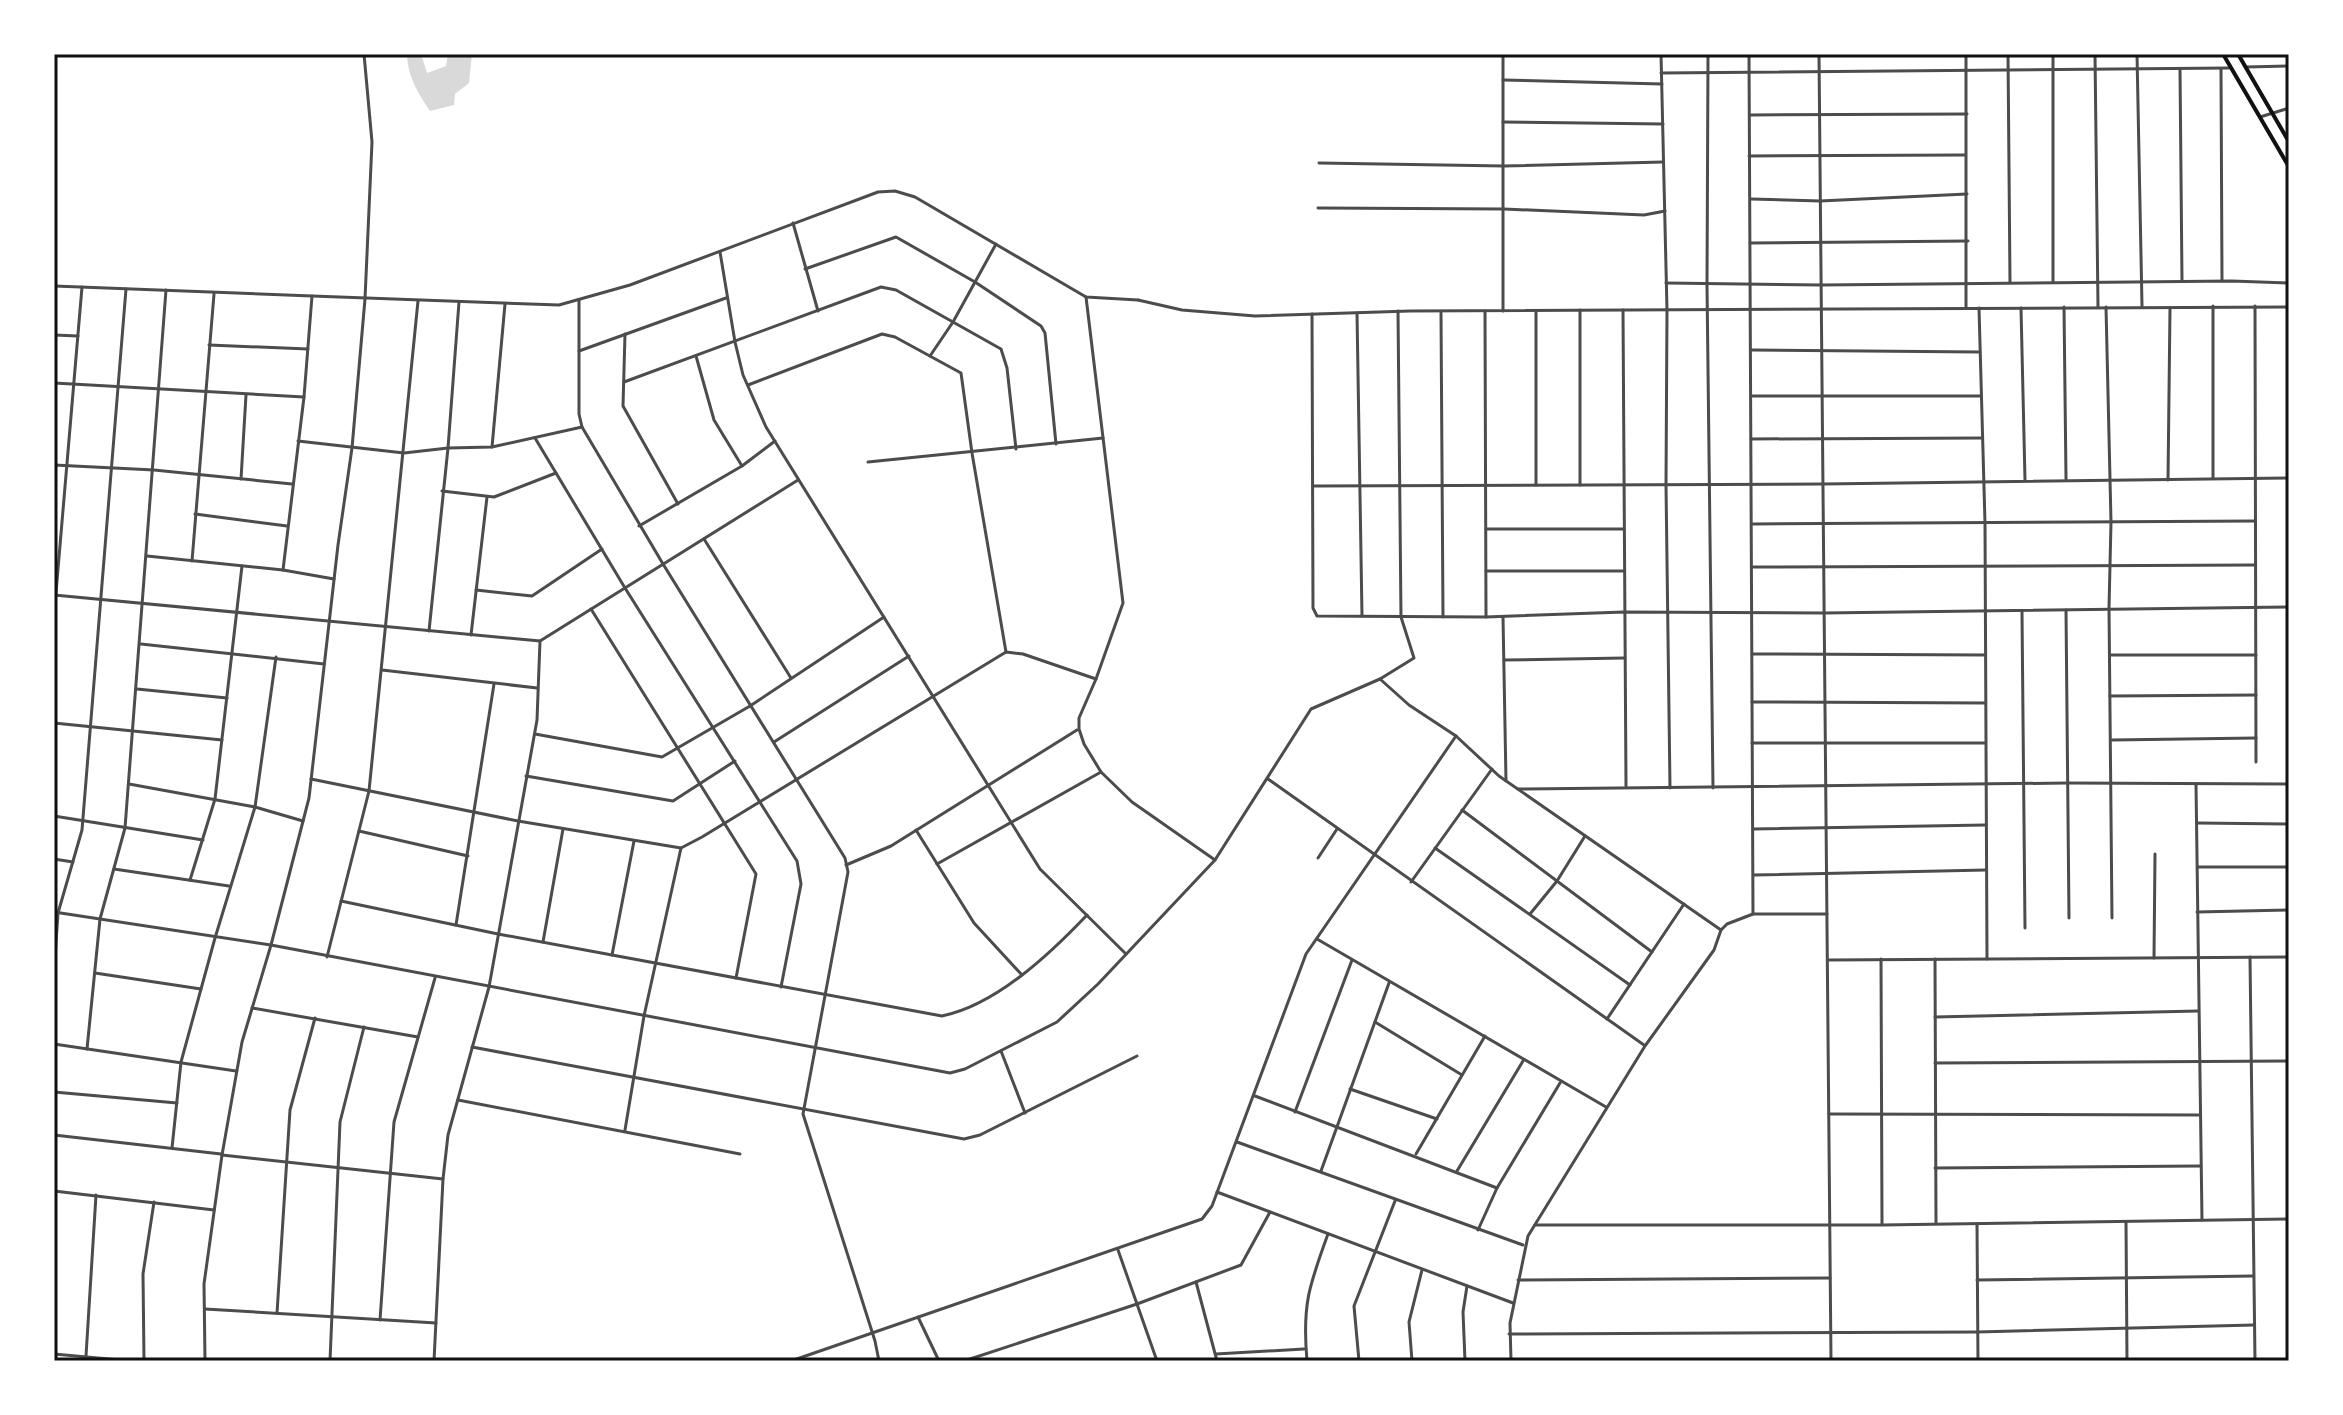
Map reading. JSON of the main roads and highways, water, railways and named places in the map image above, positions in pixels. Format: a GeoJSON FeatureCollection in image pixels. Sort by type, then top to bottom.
{"type":"FeatureCollection","features":[{"type":"Feature","properties":{"kind":"main road"},"geometry":{"type":"LineString","coordinates":[[2223,54],[2289,167]]}},
{"type":"Feature","properties":{"kind":"main road"},"geometry":{"type":"LineString","coordinates":[[2238,54],[2289,142]]}}]}
